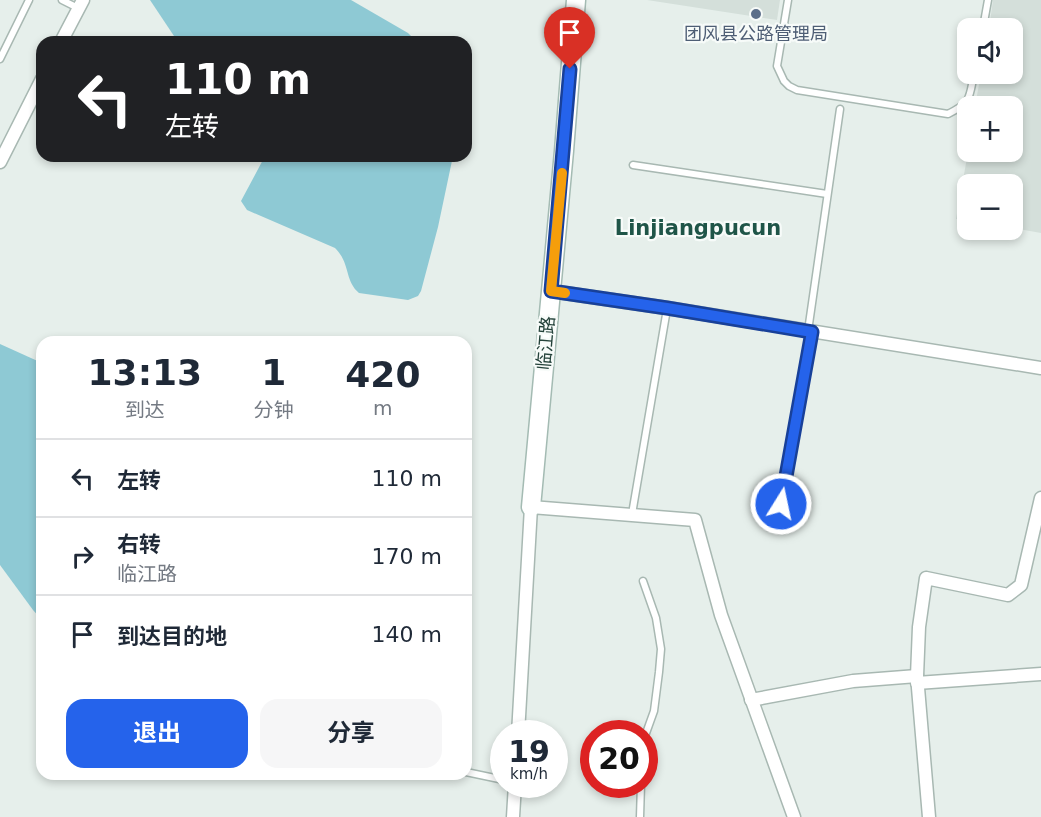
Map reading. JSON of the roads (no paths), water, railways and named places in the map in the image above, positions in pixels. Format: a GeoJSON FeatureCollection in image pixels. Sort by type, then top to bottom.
{"type":"FeatureCollection","features":[{"type":"Feature","properties":{"kind":"street","name":"临江路"},"geometry":{"type":"LineString","coordinates":[[531,507],[576,0]]}},
{"type":"Feature","properties":{"kind":"street"},"geometry":{"type":"LineString","coordinates":[[64,36],[80,4]]}},
{"type":"Feature","properties":{"kind":"street"},"geometry":{"type":"LineString","coordinates":[[0,162],[36,91]]}},
{"type":"Feature","properties":{"kind":"street"},"geometry":{"type":"LineString","coordinates":[[551,291],[1041,368]]}},
{"type":"Feature","properties":{"kind":"street"},"geometry":{"type":"LineString","coordinates":[[929,817],[917,679],[919,627],[926,579],[1008,595],[1020,585],[1041,498]]}},
{"type":"Feature","properties":{"kind":"street"},"geometry":{"type":"LineString","coordinates":[[519,720],[531,507],[695,520],[721,615],[794,817]]}},
{"type":"Feature","properties":{"kind":"street"},"geometry":{"type":"LineString","coordinates":[[752,700],[853,681],[1041,674]]}},
{"type":"Feature","properties":{"kind":"street"},"geometry":{"type":"LineString","coordinates":[[513,817],[514,798]]}},
{"type":"Feature","properties":{"kind":"lane"},"geometry":{"type":"LineString","coordinates":[[0,59],[29,0]]}},
{"type":"Feature","properties":{"kind":"lane"},"geometry":{"type":"LineString","coordinates":[[62,0],[80,4]]}},
{"type":"Feature","properties":{"kind":"lane"},"geometry":{"type":"LineString","coordinates":[[788,0],[777,66],[784,81],[797,90],[948,114],[958,110],[969,99],[972,84]]}},
{"type":"Feature","properties":{"kind":"lane"},"geometry":{"type":"LineString","coordinates":[[985,18],[988,0]]}},
{"type":"Feature","properties":{"kind":"lane"},"geometry":{"type":"LineString","coordinates":[[781,504],[810,331],[840,109]]}},
{"type":"Feature","properties":{"kind":"lane"},"geometry":{"type":"LineString","coordinates":[[633,165],[827,194]]}},
{"type":"Feature","properties":{"kind":"lane"},"geometry":{"type":"LineString","coordinates":[[632,515],[667,308]]}},
{"type":"Feature","properties":{"kind":"lane"},"geometry":{"type":"LineString","coordinates":[[643,581],[656,618],[661,649],[654,711],[651,720]]}},
{"type":"Feature","properties":{"kind":"lane"},"geometry":{"type":"LineString","coordinates":[[472,773],[490,777]]}},
{"type":"Feature","properties":{"kind":"lane"},"geometry":{"type":"LineString","coordinates":[[640,817],[641,798]]}},
{"type":"Feature","properties":{"kind":"water"},"geometry":{"type":"Polygon","coordinates":[[[150,0],[351,0],[411,36],[174,36],[150,0]]]}},
{"type":"Feature","properties":{"kind":"water"},"geometry":{"type":"Polygon","coordinates":[[[262,162],[452,162],[421,291],[418,296],[408,300],[359,293],[351,283],[343,260],[335,248],[247,210],[241,201],[262,162]]]}},
{"type":"Feature","properties":{"kind":"water"},"geometry":{"type":"Polygon","coordinates":[[[0,344],[36,360],[36,613],[0,565],[0,344]]]}},
{"type":"Feature","properties":{"kind":"place","name":"团风县公路管理局"},"geometry":{"type":"Point","coordinates":[756,14]}},
{"type":"Feature","properties":{"kind":"district","name":"Linjiangpucun"},"geometry":{"type":"Point","coordinates":[698,228]}}]}
